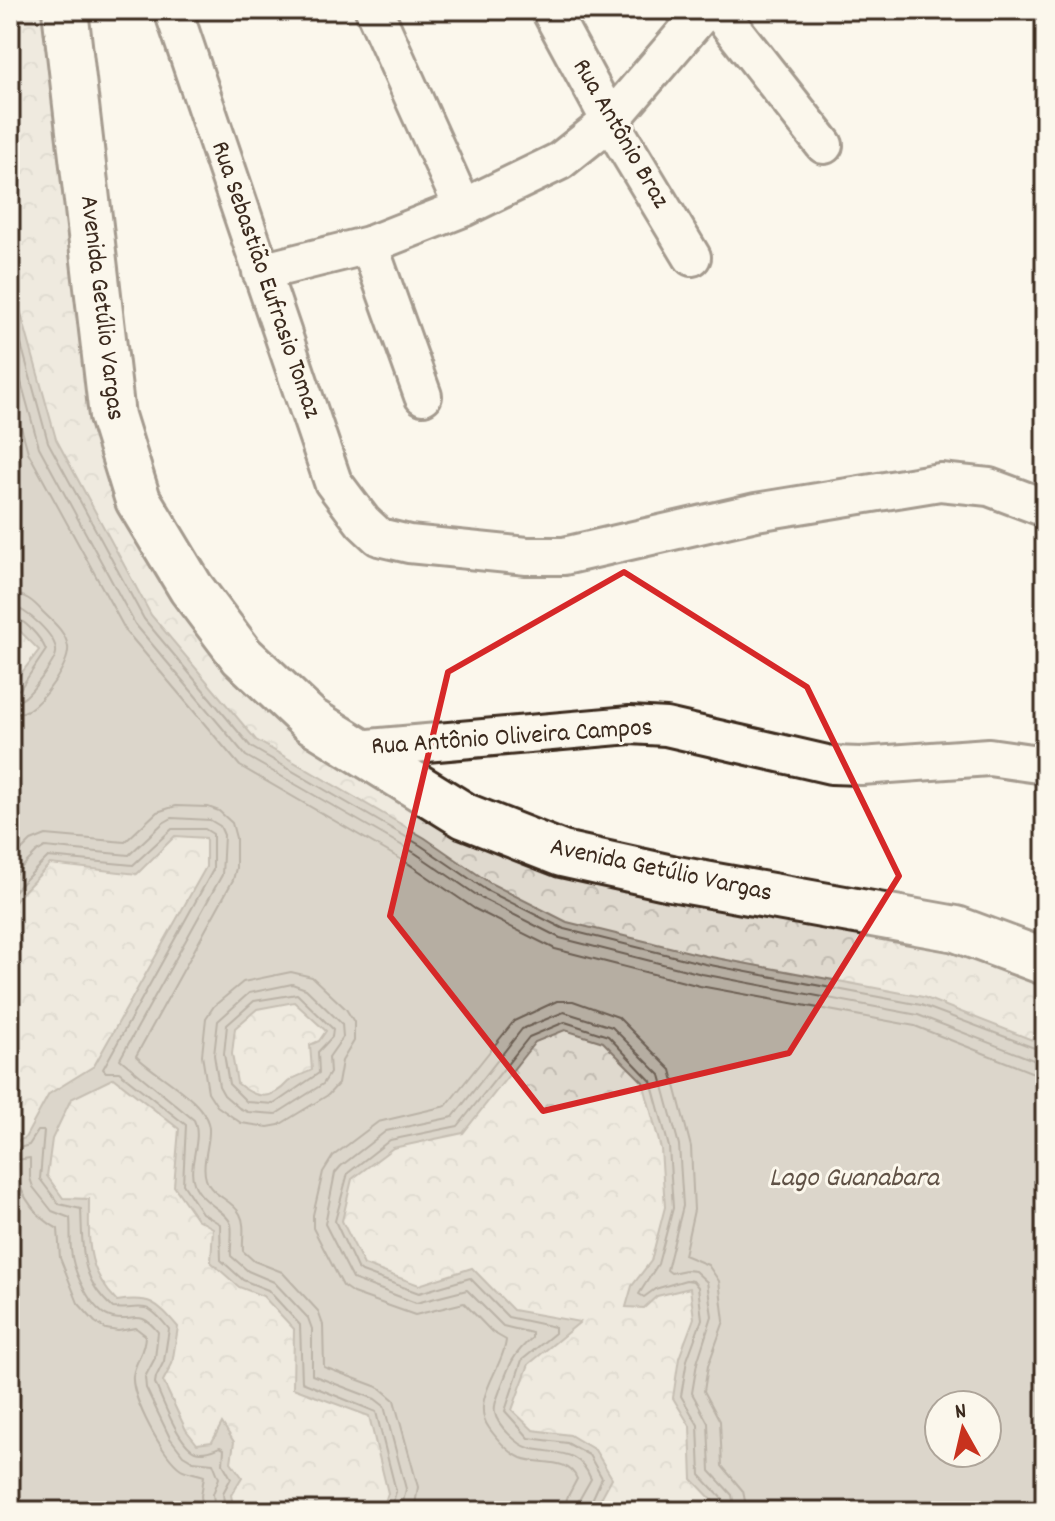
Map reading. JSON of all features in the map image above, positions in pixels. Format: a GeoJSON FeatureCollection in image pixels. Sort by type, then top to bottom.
{"type":"FeatureCollection","features":[{"type":"Feature","properties":{"kind":"main road","name":"Avenida Getúlio Vargas"},"geometry":{"type":"LineString","coordinates":[[65,10],[112,416],[138,500],[191,588],[242,656],[310,720],[465,816],[562,854],[671,878],[956,929],[1045,962]]}},
{"type":"Feature","properties":{"kind":"street","name":"Rua Sebastião Eufrasio Tomaz"},"geometry":{"type":"LineString","coordinates":[[173,10],[333,482],[356,514],[379,537],[441,548],[527,556],[564,556],[756,512],[940,482],[989,487],[1045,508]]}},
{"type":"Feature","properties":{"kind":"street"},"geometry":{"type":"LineString","coordinates":[[374,10],[463,208]]}},
{"type":"Feature","properties":{"kind":"street","name":"Rua Antônio Braz"},"geometry":{"type":"LineString","coordinates":[[550,10],[610,121],[692,257]]}},
{"type":"Feature","properties":{"kind":"street"},"geometry":{"type":"LineString","coordinates":[[261,272],[369,245],[463,208],[560,161],[610,121],[705,10]]}},
{"type":"Feature","properties":{"kind":"street"},"geometry":{"type":"LineString","coordinates":[[718,10],[824,145]]}},
{"type":"Feature","properties":{"kind":"street"},"geometry":{"type":"LineString","coordinates":[[369,245],[423,396]]}},
{"type":"Feature","properties":{"kind":"street","name":"Rua Antônio Oliveira Campos"},"geometry":{"type":"LineString","coordinates":[[358,749],[630,725],[682,730],[831,765],[861,766],[989,757],[1045,765]]}},
{"type":"Feature","properties":{"kind":"highlighted area"},"geometry":{"type":"Polygon","coordinates":[[[624,572],[807,687],[899,876],[789,1053],[543,1111],[390,916],[448,672],[624,572]]]}},
{"type":"Feature","properties":{"kind":"green space","name":"Lago Guanabara"},"geometry":{"type":"Polygon","coordinates":[[[10,10],[65,10],[112,416],[242,656],[465,816],[1045,962],[1045,1511],[10,1511],[10,10]]]}},
{"type":"Feature","properties":{"kind":"water","name":"Lago Guanabara"},"geometry":{"type":"Polygon","coordinates":[[[10,274],[56,439],[151,615],[256,740],[425,838],[490,883],[567,922],[706,956],[923,997],[1045,1045],[1045,1511],[717,1511],[718,1506],[692,1479],[690,1426],[673,1398],[679,1358],[694,1318],[690,1288],[657,1296],[644,1308],[626,1307],[632,1286],[651,1261],[665,1207],[661,1149],[643,1082],[603,1042],[565,1030],[535,1042],[463,1133],[393,1148],[352,1179],[342,1221],[364,1265],[419,1285],[472,1268],[513,1310],[580,1322],[529,1364],[512,1410],[533,1430],[570,1435],[595,1450],[612,1478],[594,1511],[382,1511],[388,1493],[369,1416],[293,1388],[294,1329],[263,1296],[239,1287],[211,1262],[213,1228],[197,1219],[174,1186],[179,1129],[114,1078],[71,1099],[52,1139],[47,1176],[63,1198],[89,1199],[89,1241],[94,1266],[117,1301],[145,1300],[158,1306],[178,1327],[172,1364],[163,1381],[186,1430],[197,1444],[212,1442],[222,1423],[234,1442],[231,1462],[242,1477],[231,1495],[234,1511],[10,1511],[10,1144],[25,1138],[49,1094],[94,1066],[206,867],[206,838],[175,836],[137,874],[50,864],[10,909],[10,688],[39,650],[10,621],[10,274]],[[294,1002],[257,1009],[235,1028],[232,1054],[237,1083],[257,1095],[276,1092],[312,1070],[310,1045],[319,1041],[326,1031],[294,1002]]]}}]}
